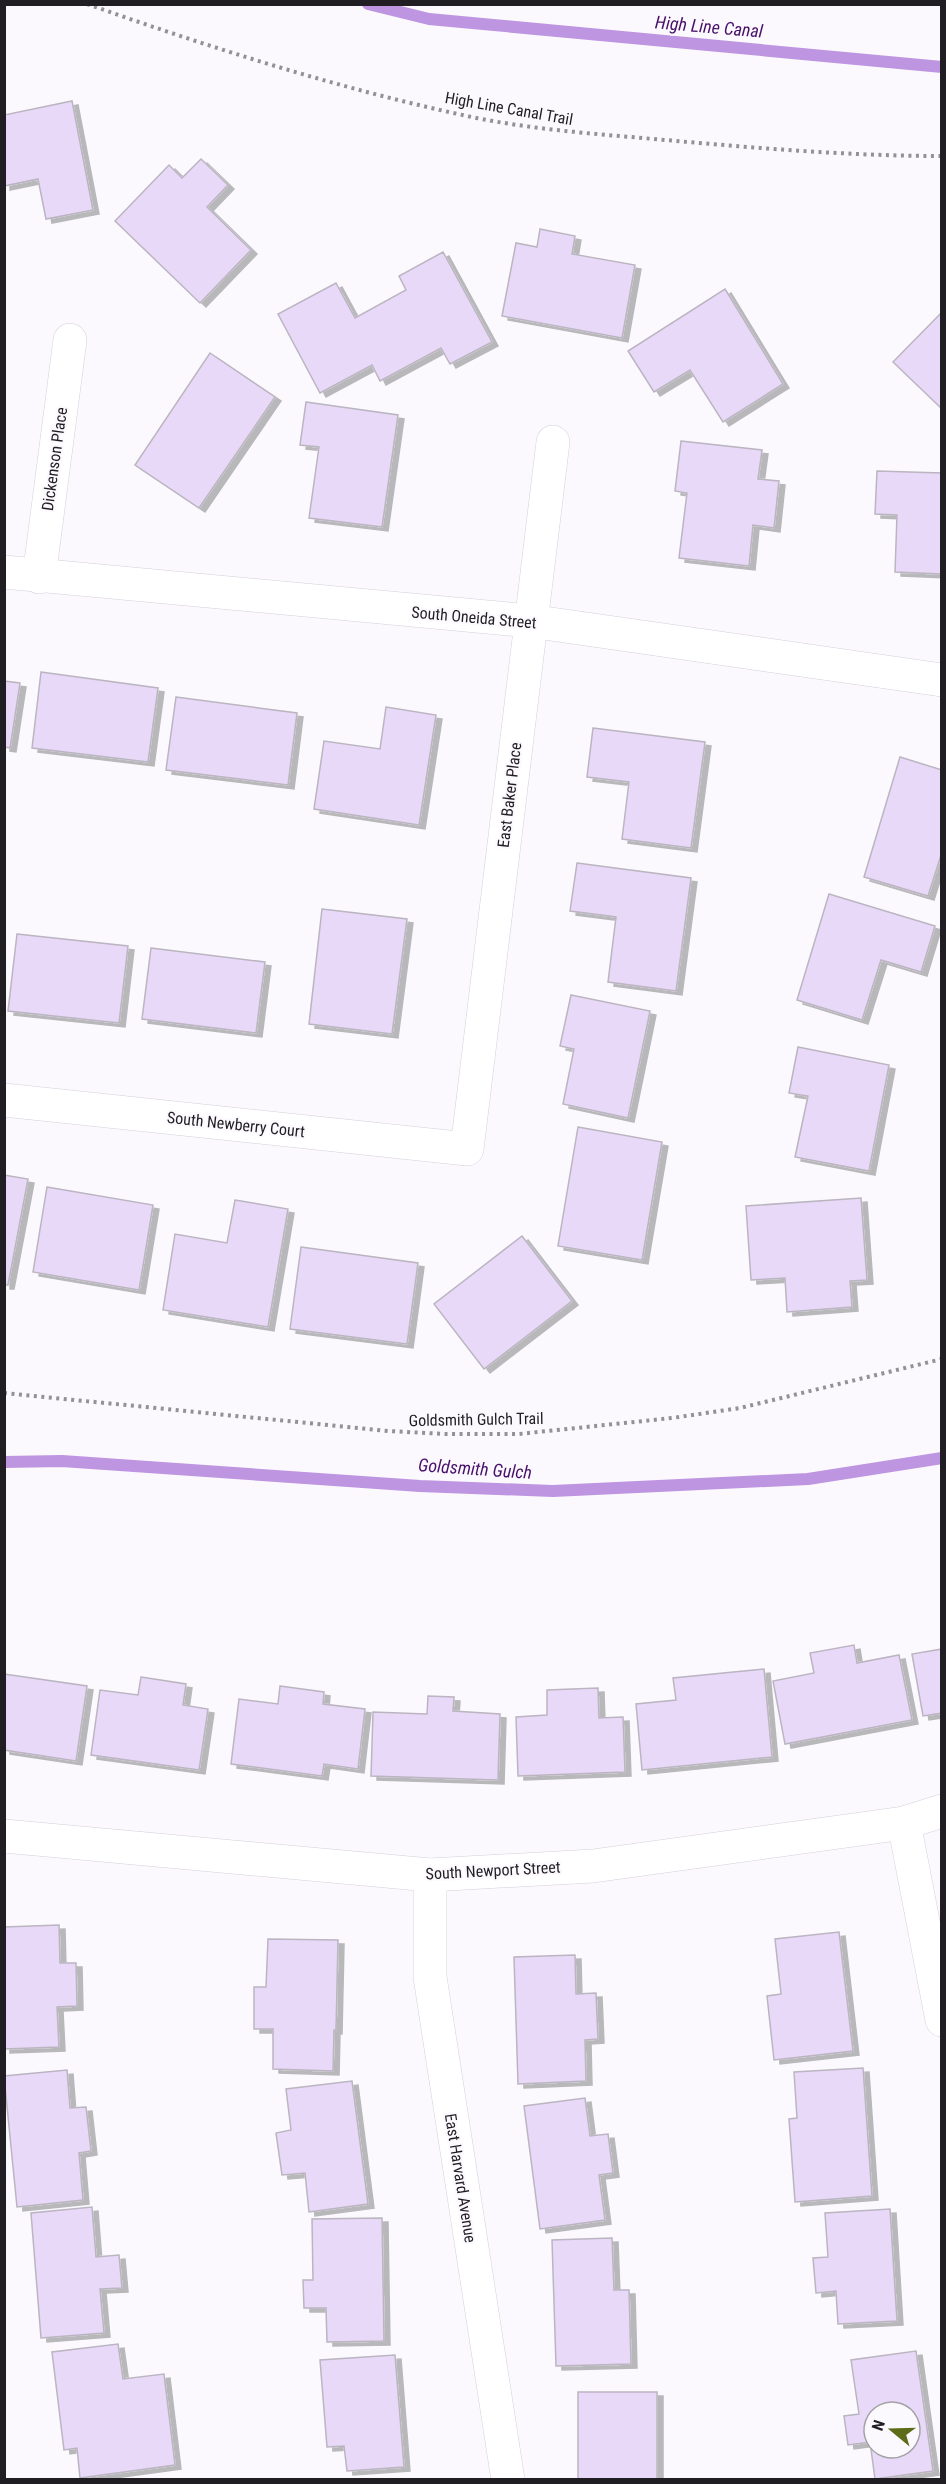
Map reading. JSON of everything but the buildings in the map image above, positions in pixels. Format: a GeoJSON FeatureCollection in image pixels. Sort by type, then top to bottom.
{"type":"FeatureCollection","features":[{"type":"Feature","properties":{"kind":"street","name":"Dickenson Place"},"geometry":{"type":"LineString","coordinates":[[39,577],[70,340]]}},
{"type":"Feature","properties":{"kind":"street","name":"East Baker Place"},"geometry":{"type":"LineString","coordinates":[[467,1149],[553,442]]}},
{"type":"Feature","properties":{"kind":"street","name":"South Oneida Street"},"geometry":{"type":"LineString","coordinates":[[4,572],[530,621],[942,680]]}},
{"type":"Feature","properties":{"kind":"street","name":"South Newberry Court"},"geometry":{"type":"LineString","coordinates":[[4,1100],[467,1149]]}},
{"type":"Feature","properties":{"kind":"street","name":"South Newport Street"},"geometry":{"type":"LineString","coordinates":[[4,1836],[430,1875],[593,1866],[904,1823],[942,1811]]}},
{"type":"Feature","properties":{"kind":"street"},"geometry":{"type":"LineString","coordinates":[[904,1823],[942,2020]]}},
{"type":"Feature","properties":{"kind":"street","name":"East Harvard Avenue"},"geometry":{"type":"LineString","coordinates":[[430,1875],[430,1977],[508,2480]]}},
{"type":"Feature","properties":{"kind":"path","name":"High Line Canal Trail"},"geometry":{"type":"LineString","coordinates":[[87,4],[321,81],[479,118],[574,132],[789,151],[866,156],[942,156]]}},
{"type":"Feature","properties":{"kind":"path","name":"Goldsmith Gulch Trail"},"geometry":{"type":"LineString","coordinates":[[4,1393],[388,1431],[519,1434],[672,1418],[740,1408],[942,1359]]}},
{"type":"Feature","properties":{"kind":"waterway","name":"High Line Canal"},"geometry":{"type":"LineString","coordinates":[[368,4],[429,19],[942,67]]}},
{"type":"Feature","properties":{"kind":"waterway","name":"Goldsmith Gulch"},"geometry":{"type":"LineString","coordinates":[[4,1462],[62,1461],[420,1486],[553,1491],[808,1479],[942,1458]]}}]}
